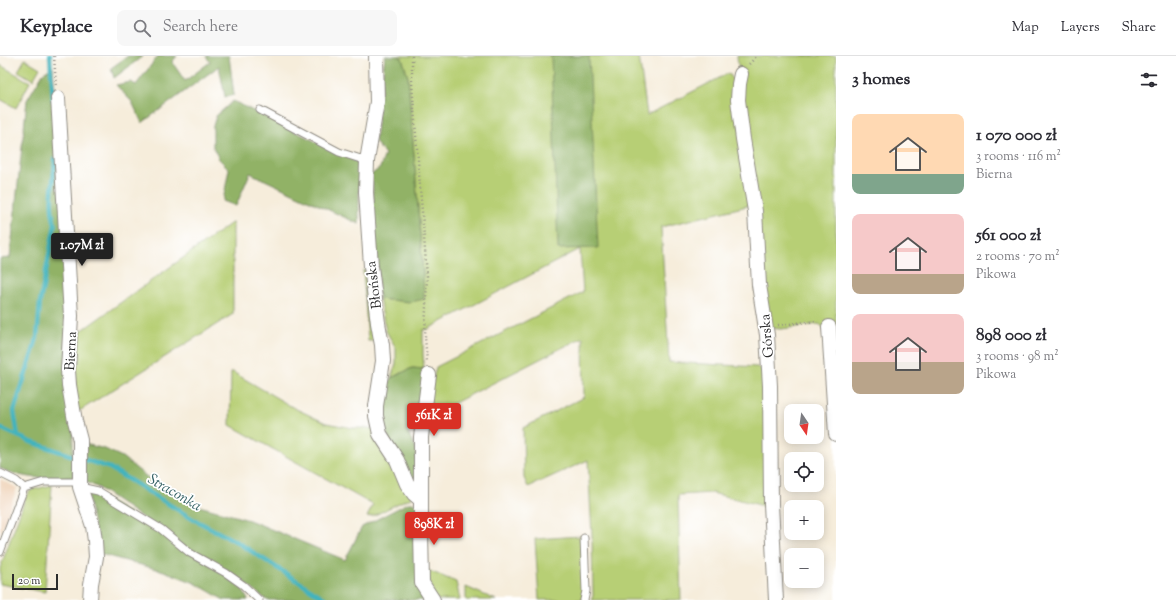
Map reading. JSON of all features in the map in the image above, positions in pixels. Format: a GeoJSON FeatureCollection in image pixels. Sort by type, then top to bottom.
{"type":"FeatureCollection","features":[{"type":"Feature","properties":{"kind":"street","name":"Błońska"},"geometry":{"type":"LineString","coordinates":[[376,56],[377,102],[367,162],[366,192],[371,266],[383,361],[376,406],[378,426],[380,434],[397,460],[407,484],[414,494],[421,500]]}},
{"type":"Feature","properties":{"kind":"street","name":"Górska"},"geometry":{"type":"LineString","coordinates":[[741,74],[738,100],[755,211],[759,285],[766,324],[770,386],[771,504],[776,600]]}},
{"type":"Feature","properties":{"kind":"street","name":"Bierna"},"geometry":{"type":"LineString","coordinates":[[58,98],[69,256],[71,316],[68,370],[69,385],[80,440],[80,485],[93,526],[95,541],[96,557],[91,584],[90,600]]}},
{"type":"Feature","properties":{"kind":"street"},"geometry":{"type":"LineString","coordinates":[[829,327],[836,434]]}},
{"type":"Feature","properties":{"kind":"street"},"geometry":{"type":"LineString","coordinates":[[429,375],[421,437],[422,583],[432,600]]}},
{"type":"Feature","properties":{"kind":"lane"},"geometry":{"type":"LineString","coordinates":[[260,110],[339,152],[367,162]]}},
{"type":"Feature","properties":{"kind":"lane"},"geometry":{"type":"LineString","coordinates":[[0,473],[16,481],[24,488]]}},
{"type":"Feature","properties":{"kind":"lane"},"geometry":{"type":"LineString","coordinates":[[24,488],[44,482],[80,485],[98,491],[161,529],[190,553],[226,572],[259,600]]}},
{"type":"Feature","properties":{"kind":"lane"},"geometry":{"type":"LineString","coordinates":[[0,552],[24,488]]}},
{"type":"Feature","properties":{"kind":"lane"},"geometry":{"type":"LineString","coordinates":[[584,538],[586,591],[584,600]]}},
{"type":"Feature","properties":{"kind":"path"},"geometry":{"type":"LineString","coordinates":[[54,56],[58,98]]}},
{"type":"Feature","properties":{"kind":"path"},"geometry":{"type":"LineString","coordinates":[[412,56],[412,83],[427,276],[425,337],[429,375]]}},
{"type":"Feature","properties":{"kind":"path"},"geometry":{"type":"LineString","coordinates":[[766,324],[781,325],[814,321],[824,322],[829,327]]}},
{"type":"Feature","properties":{"kind":"shaded area"},"geometry":{"type":"Polygon","coordinates":[[[0,479],[17,488],[0,534],[0,479]]]}},
{"type":"Feature","properties":{"kind":"green space"},"geometry":{"type":"Polygon","coordinates":[[[128,56],[143,56],[114,78],[111,68],[128,56]]]}},
{"type":"Feature","properties":{"kind":"green space"},"geometry":{"type":"Polygon","coordinates":[[[158,56],[177,56],[172,62],[185,81],[210,62],[206,56],[229,56],[234,95],[225,97],[219,66],[142,123],[132,102],[116,85],[131,82],[136,85],[158,56]]]}},
{"type":"Feature","properties":{"kind":"green space"},"geometry":{"type":"Polygon","coordinates":[[[385,56],[398,56],[402,58],[408,77],[424,299],[411,302],[379,299],[372,174],[380,168],[385,154],[375,142],[385,56]]]}},
{"type":"Feature","properties":{"kind":"green space"},"geometry":{"type":"Polygon","coordinates":[[[398,56],[639,56],[647,115],[729,73],[733,80],[751,205],[661,227],[669,362],[758,367],[766,373],[768,507],[712,493],[678,495],[681,600],[591,600],[593,596],[592,536],[588,460],[528,487],[524,478],[523,428],[584,397],[583,337],[427,417],[429,396],[436,367],[583,292],[580,249],[428,329],[423,330],[424,369],[412,368],[391,378],[396,364],[396,348],[386,331],[379,299],[411,302],[423,274],[408,77],[402,58],[398,56]]]}},
{"type":"Feature","properties":{"kind":"green space"},"geometry":{"type":"Polygon","coordinates":[[[551,56],[589,56],[598,248],[558,249],[551,56]]]}},
{"type":"Feature","properties":{"kind":"green space"},"geometry":{"type":"Polygon","coordinates":[[[737,56],[836,56],[836,373],[823,327],[819,324],[781,329],[769,328],[737,56]]]}},
{"type":"Feature","properties":{"kind":"green space"},"geometry":{"type":"Polygon","coordinates":[[[25,59],[40,68],[33,80],[18,71],[25,59]]]}},
{"type":"Feature","properties":{"kind":"green space"},"geometry":{"type":"Polygon","coordinates":[[[0,65],[30,82],[16,108],[0,99],[0,65]]]}},
{"type":"Feature","properties":{"kind":"green space"},"geometry":{"type":"Polygon","coordinates":[[[53,67],[73,423],[73,478],[45,478],[18,475],[0,468],[0,259],[10,258],[27,100],[43,73],[53,67]]]}},
{"type":"Feature","properties":{"kind":"green space"},"geometry":{"type":"Polygon","coordinates":[[[233,101],[359,163],[359,224],[250,173],[236,206],[223,201],[229,169],[219,159],[213,147],[213,126],[216,116],[233,101]]]}},
{"type":"Feature","properties":{"kind":"green space"},"geometry":{"type":"Polygon","coordinates":[[[233,222],[233,314],[76,413],[74,336],[233,222]]]}},
{"type":"Feature","properties":{"kind":"green space"},"geometry":{"type":"Polygon","coordinates":[[[363,270],[366,271],[376,339],[374,341],[368,341],[363,270]]]}},
{"type":"Feature","properties":{"kind":"green space"},"geometry":{"type":"Polygon","coordinates":[[[412,368],[424,369],[424,389],[417,424],[407,428],[415,448],[416,487],[389,439],[379,413],[391,378],[412,368]]]}},
{"type":"Feature","properties":{"kind":"green space"},"geometry":{"type":"Polygon","coordinates":[[[231,371],[294,408],[326,423],[353,428],[374,428],[412,498],[373,516],[367,517],[373,505],[230,425],[231,371]]]}},
{"type":"Feature","properties":{"kind":"green space"},"geometry":{"type":"Polygon","coordinates":[[[85,444],[105,449],[122,457],[157,485],[192,504],[249,520],[345,560],[362,527],[408,503],[413,503],[417,506],[428,600],[267,600],[228,571],[206,561],[99,488],[84,481],[85,444]]]}},
{"type":"Feature","properties":{"kind":"green space"},"geometry":{"type":"Polygon","coordinates":[[[52,485],[45,592],[0,584],[0,568],[26,496],[31,490],[52,485]]]}},
{"type":"Feature","properties":{"kind":"green space"},"geometry":{"type":"Polygon","coordinates":[[[91,491],[160,531],[225,575],[241,587],[248,600],[224,600],[195,583],[164,571],[100,554],[87,492],[91,491]]]}},
{"type":"Feature","properties":{"kind":"green space"},"geometry":{"type":"Polygon","coordinates":[[[581,536],[584,590],[582,600],[539,600],[535,539],[581,536]]]}},
{"type":"Feature","properties":{"kind":"green space"},"geometry":{"type":"Polygon","coordinates":[[[425,569],[456,582],[460,600],[438,600],[433,595],[425,569]]]}},
{"type":"Feature","properties":{"kind":"green space"},"geometry":{"type":"Polygon","coordinates":[[[466,587],[496,600],[466,600],[466,587]]]}},
{"type":"Feature","properties":{"kind":"waterway"},"geometry":{"type":"LineString","coordinates":[[50,56],[53,100]]}},
{"type":"Feature","properties":{"kind":"waterway"},"geometry":{"type":"LineString","coordinates":[[18,436],[14,411],[37,338],[40,302],[55,224],[52,208],[55,159]]}},
{"type":"Feature","properties":{"kind":"waterway","name":"Straconka"},"geometry":{"type":"LineString","coordinates":[[0,428],[31,442],[110,468],[191,518],[237,542],[327,600]]}}]}
